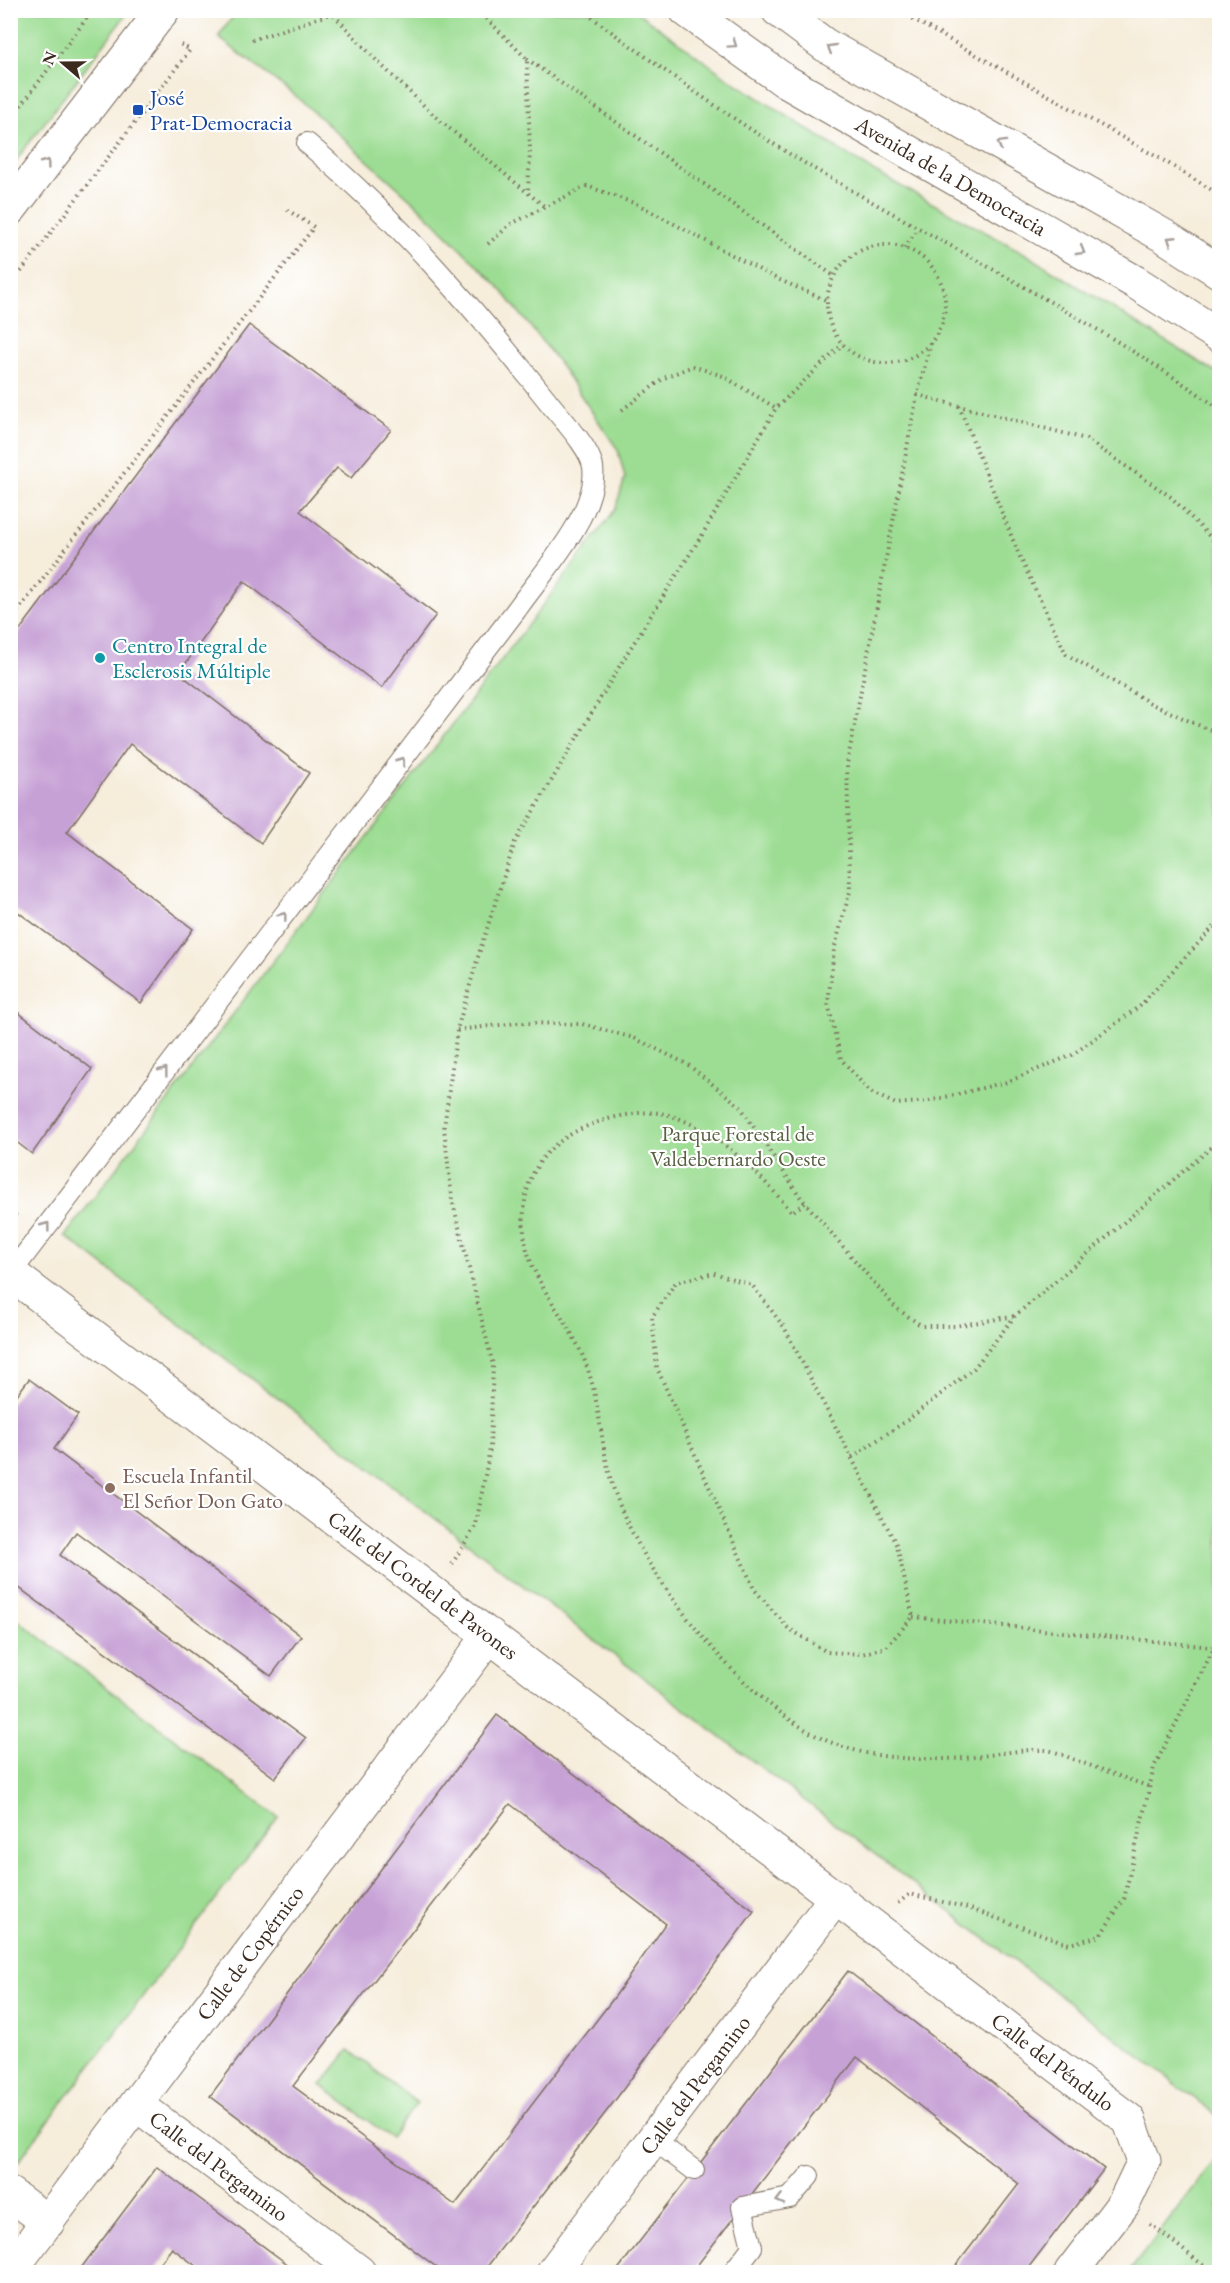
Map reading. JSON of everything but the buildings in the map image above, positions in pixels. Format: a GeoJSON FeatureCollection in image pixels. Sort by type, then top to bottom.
{"type":"FeatureCollection","features":[{"type":"Feature","properties":{"kind":"street"},"geometry":{"type":"LineString","coordinates":[[10,209],[163,10]]}},
{"type":"Feature","properties":{"kind":"street","name":"Avenida de la Democracia"},"geometry":{"type":"LineString","coordinates":[[686,10],[785,81],[1136,282],[1220,336]]}},
{"type":"Feature","properties":{"kind":"street"},"geometry":{"type":"LineString","coordinates":[[778,10],[825,45],[1164,236],[1220,272]]}},
{"type":"Feature","properties":{"kind":"street","name":"Calle del Cordel de Pavones"},"geometry":{"type":"LineString","coordinates":[[11,1273],[836,1897]]}},
{"type":"Feature","properties":{"kind":"street","name":"Calle de Copérnico"},"geometry":{"type":"LineString","coordinates":[[10,2271],[490,1635]]}},
{"type":"Feature","properties":{"kind":"street","name":"Calle del Péndulo"},"geometry":{"type":"LineString","coordinates":[[836,1897],[1129,2120],[1144,2161],[1124,2203],[1071,2272]]}},
{"type":"Feature","properties":{"kind":"street","name":"Calle del Pergamino"},"geometry":{"type":"LineString","coordinates":[[553,2272],[836,1897]]}},
{"type":"Feature","properties":{"kind":"street","name":"Calle del Pergamino"},"geometry":{"type":"LineString","coordinates":[[136,2104],[358,2272]]}},
{"type":"Feature","properties":{"kind":"street"},"geometry":{"type":"LineString","coordinates":[[10,2194],[48,2222]]}},
{"type":"Feature","properties":{"kind":"lane"},"geometry":{"type":"LineString","coordinates":[[11,1273],[517,609],[578,522],[592,494],[593,465],[576,436],[490,329],[382,211],[307,143]]}},
{"type":"Feature","properties":{"kind":"lane"},"geometry":{"type":"LineString","coordinates":[[654,2140],[694,2170]]}},
{"type":"Feature","properties":{"kind":"lane"},"geometry":{"type":"LineString","coordinates":[[733,2272],[752,2247],[742,2207],[790,2198],[808,2176]]}},
{"type":"Feature","properties":{"kind":"path"},"geometry":{"type":"LineString","coordinates":[[10,120],[93,10]]}},
{"type":"Feature","properties":{"kind":"path"},"geometry":{"type":"LineString","coordinates":[[252,40],[334,15],[342,10]]}},
{"type":"Feature","properties":{"kind":"path"},"geometry":{"type":"LineString","coordinates":[[478,10],[527,59],[834,276]]}},
{"type":"Feature","properties":{"kind":"path"},"geometry":{"type":"LineString","coordinates":[[582,10],[677,81],[816,170],[1160,366],[1220,409]]}},
{"type":"Feature","properties":{"kind":"path"},"geometry":{"type":"LineString","coordinates":[[897,10],[1220,195]]}},
{"type":"Feature","properties":{"kind":"path"},"geometry":{"type":"LineString","coordinates":[[334,15],[376,60],[438,119],[545,207]]}},
{"type":"Feature","properties":{"kind":"path"},"geometry":{"type":"LineString","coordinates":[[10,286],[190,50],[177,42]]}},
{"type":"Feature","properties":{"kind":"path"},"geometry":{"type":"LineString","coordinates":[[527,59],[530,151],[528,192]]}},
{"type":"Feature","properties":{"kind":"path"},"geometry":{"type":"LineString","coordinates":[[488,244],[511,224],[587,186],[639,205],[773,277],[828,301]]}},
{"type":"Feature","properties":{"kind":"path"},"geometry":{"type":"LineString","coordinates":[[10,621],[314,227],[286,209]]}},
{"type":"Feature","properties":{"kind":"path"},"geometry":{"type":"LineString","coordinates":[[905,249],[917,228]]}},
{"type":"Feature","properties":{"kind":"path"},"geometry":{"type":"LineString","coordinates":[[931,343],[915,356],[897,363],[877,363],[858,357],[843,344],[834,331],[828,301],[834,276],[854,255],[870,248],[888,246],[905,249],[922,258],[936,272],[943,289],[945,308],[941,327],[931,343],[917,396],[847,764],[850,891],[834,950],[828,1003],[841,1059],[870,1092],[896,1104],[929,1101],[1007,1082],[1072,1055],[1140,1006],[1220,920]]}},
{"type":"Feature","properties":{"kind":"path"},"geometry":{"type":"LineString","coordinates":[[435,1593],[476,1525],[490,1448],[493,1377],[493,1365],[452,1199],[446,1140],[450,1072],[457,1030],[515,842],[628,652],[702,535],[776,408],[843,344]]}},
{"type":"Feature","properties":{"kind":"path"},"geometry":{"type":"LineString","coordinates":[[622,410],[664,378],[693,366],[723,376],[776,408]]}},
{"type":"Feature","properties":{"kind":"path"},"geometry":{"type":"LineString","coordinates":[[917,396],[1086,439],[1171,497],[1220,547]]}},
{"type":"Feature","properties":{"kind":"path"},"geometry":{"type":"LineString","coordinates":[[959,406],[1019,555],[1066,654],[1152,704],[1207,729],[1220,731]]}},
{"type":"Feature","properties":{"kind":"path"},"geometry":{"type":"LineString","coordinates":[[457,1030],[517,1023],[582,1024],[634,1038],[687,1064],[740,1106],[805,1203],[896,1308],[922,1326],[955,1326],[1015,1316]]}},
{"type":"Feature","properties":{"kind":"path"},"geometry":{"type":"LineString","coordinates":[[805,1203],[792,1212],[755,1170],[706,1132],[672,1116],[644,1111],[600,1121],[570,1132],[544,1154],[528,1183],[524,1232],[530,1265],[559,1310],[582,1353],[591,1382],[613,1487],[641,1550],[703,1640],[763,1699],[820,1737],[855,1750],[899,1758],[963,1758],[1046,1749],[1150,1787]]}},
{"type":"Feature","properties":{"kind":"path"},"geometry":{"type":"LineString","coordinates":[[852,1456],[909,1419],[974,1368],[1015,1316],[1220,1140]]}},
{"type":"Feature","properties":{"kind":"path"},"geometry":{"type":"LineString","coordinates":[[10,1212],[20,1218]]}},
{"type":"Feature","properties":{"kind":"path"},"geometry":{"type":"LineString","coordinates":[[714,1273],[752,1285],[784,1327],[897,1546],[913,1617],[886,1647],[862,1654],[827,1652],[788,1628],[754,1589],[657,1368],[652,1317],[676,1282],[714,1273]]}},
{"type":"Feature","properties":{"kind":"path"},"geometry":{"type":"LineString","coordinates":[[913,1617],[1212,1647]]}},
{"type":"Feature","properties":{"kind":"path"},"geometry":{"type":"LineString","coordinates":[[870,1922],[910,1894],[968,1908],[1069,1944],[1100,1936],[1124,1899],[1154,1767],[1212,1647],[1220,1636]]}},
{"type":"Feature","properties":{"kind":"path"},"geometry":{"type":"LineString","coordinates":[[1124,2203],[1212,2272]]}},
{"type":"Feature","properties":{"kind":"green space"},"geometry":{"type":"Polygon","coordinates":[[[10,11],[129,11],[11,167],[10,11]]]}},
{"type":"Feature","properties":{"kind":"green space","name":"Parque Forestal de Valdebernardo Oeste"},"geometry":{"type":"Polygon","coordinates":[[[237,11],[636,11],[729,79],[873,171],[1024,253],[1219,374],[1219,2117],[65,1236],[615,510],[625,478],[618,450],[556,359],[499,287],[416,204],[297,97],[218,37],[237,11]]]}},
{"type":"Feature","properties":{"kind":"green space"},"geometry":{"type":"Polygon","coordinates":[[[11,1615],[278,1817],[10,2171],[11,1615]]]}},
{"type":"Feature","properties":{"kind":"green space"},"geometry":{"type":"Polygon","coordinates":[[[349,2050],[417,2103],[391,2138],[321,2085],[349,2050]]]}},
{"type":"Feature","properties":{"kind":"green space"},"geometry":{"type":"Polygon","coordinates":[[[1219,2155],[1219,2272],[1129,2272],[1219,2155]]]}},
{"type":"Feature","properties":{"kind":"place","name":"José Prat-Democracia"},"geometry":{"type":"Point","coordinates":[138,110]}},
{"type":"Feature","properties":{"kind":"place","name":"Centro Integral de Esclerosis Múltiple"},"geometry":{"type":"Point","coordinates":[100,658]}},
{"type":"Feature","properties":{"kind":"place","name":"Escuela Infantil El Señor Don Gato"},"geometry":{"type":"Point","coordinates":[110,1488]}}]}
